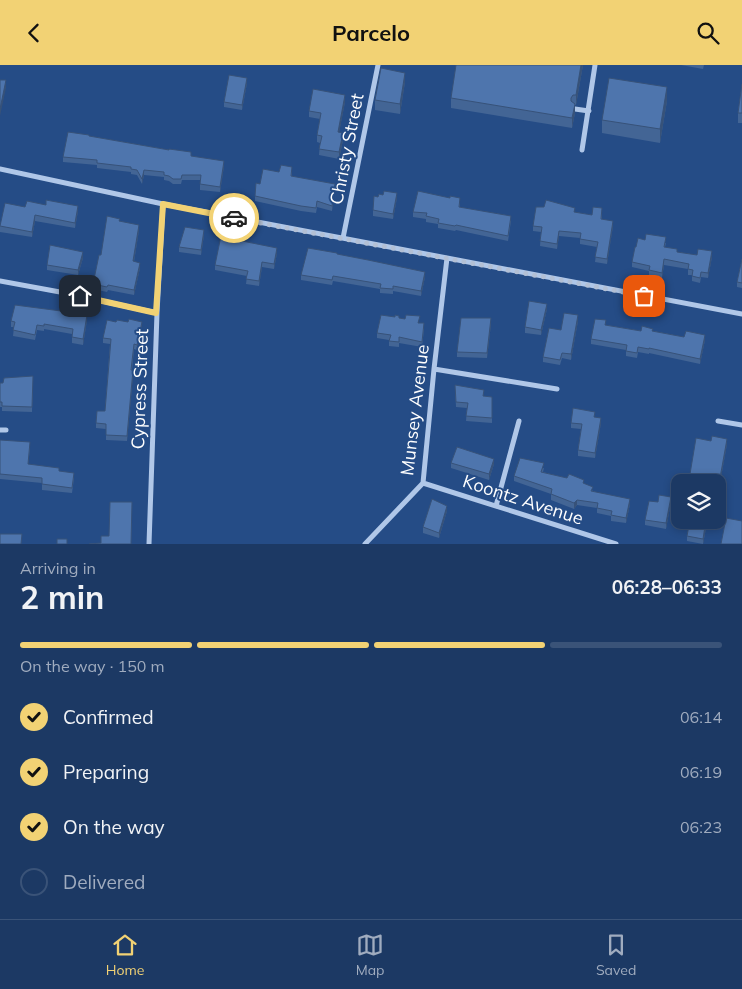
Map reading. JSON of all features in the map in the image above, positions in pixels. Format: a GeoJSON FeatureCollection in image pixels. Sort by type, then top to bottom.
{"type":"FeatureCollection","features":[{"type":"Feature","properties":{"kind":"street","name":"Christy Street"},"geometry":{"type":"LineString","coordinates":[[343,238],[378,65]]}},
{"type":"Feature","properties":{"kind":"street"},"geometry":{"type":"LineString","coordinates":[[582,151],[595,65]]}},
{"type":"Feature","properties":{"kind":"street"},"geometry":{"type":"LineString","coordinates":[[575,109],[589,111]]}},
{"type":"Feature","properties":{"kind":"street"},"geometry":{"type":"LineString","coordinates":[[0,169],[163,204],[742,314]]}},
{"type":"Feature","properties":{"kind":"street","name":"Cypress Street"},"geometry":{"type":"LineString","coordinates":[[149,544],[156,313],[163,204]]}},
{"type":"Feature","properties":{"kind":"street","name":"Munsey Avenue"},"geometry":{"type":"LineString","coordinates":[[365,544],[423,483],[447,258]]}},
{"type":"Feature","properties":{"kind":"street"},"geometry":{"type":"LineString","coordinates":[[0,281],[156,313]]}},
{"type":"Feature","properties":{"kind":"street"},"geometry":{"type":"LineString","coordinates":[[434,369],[557,389]]}},
{"type":"Feature","properties":{"kind":"street"},"geometry":{"type":"LineString","coordinates":[[496,506],[519,421]]}},
{"type":"Feature","properties":{"kind":"street"},"geometry":{"type":"LineString","coordinates":[[718,421],[742,425]]}},
{"type":"Feature","properties":{"kind":"street","name":"Koontz Avenue"},"geometry":{"type":"LineString","coordinates":[[423,483],[616,544]]}},
{"type":"Feature","properties":{"kind":"building"},"geometry":{"type":"Polygon","coordinates":[[[456,65],[581,65],[576,95],[573,95],[571,98],[571,101],[575,104],[572,118],[451,98],[456,65]]]}},
{"type":"Feature","properties":{"kind":"building"},"geometry":{"type":"Polygon","coordinates":[[[381,68],[405,73],[400,104],[375,100],[381,68]]]}},
{"type":"Feature","properties":{"kind":"building"},"geometry":{"type":"Polygon","coordinates":[[[229,75],[247,78],[242,105],[224,102],[229,75]]]}},
{"type":"Feature","properties":{"kind":"building"},"geometry":{"type":"Polygon","coordinates":[[[609,78],[667,87],[660,129],[602,120],[609,78]]]}},
{"type":"Feature","properties":{"kind":"building"},"geometry":{"type":"Polygon","coordinates":[[[0,80],[6,80],[0,109],[0,80]]]}},
{"type":"Feature","properties":{"kind":"building"},"geometry":{"type":"Polygon","coordinates":[[[742,84],[742,113],[738,113],[742,84]]]}},
{"type":"Feature","properties":{"kind":"building"},"geometry":{"type":"Polygon","coordinates":[[[313,89],[345,95],[338,132],[343,133],[339,152],[319,149],[322,136],[317,135],[321,113],[309,111],[313,89]]]}},
{"type":"Feature","properties":{"kind":"building"},"geometry":{"type":"Polygon","coordinates":[[[68,132],[169,150],[191,152],[191,156],[224,161],[220,187],[200,184],[201,175],[182,175],[181,179],[173,179],[164,175],[164,172],[144,170],[142,179],[137,170],[131,169],[131,167],[97,163],[97,160],[63,157],[68,132]]]}},
{"type":"Feature","properties":{"kind":"building"},"geometry":{"type":"Polygon","coordinates":[[[281,165],[292,167],[291,176],[335,184],[332,206],[317,201],[316,208],[255,196],[256,183],[260,184],[263,169],[279,172],[281,165]]]}},
{"type":"Feature","properties":{"kind":"building"},"geometry":{"type":"Polygon","coordinates":[[[384,191],[397,193],[393,214],[373,210],[374,196],[383,195],[384,191]]]}},
{"type":"Feature","properties":{"kind":"building"},"geometry":{"type":"Polygon","coordinates":[[[418,191],[450,198],[450,196],[460,198],[459,207],[511,216],[508,236],[438,223],[439,219],[426,216],[427,213],[413,212],[418,191]]]}},
{"type":"Feature","properties":{"kind":"building"},"geometry":{"type":"Polygon","coordinates":[[[46,200],[78,206],[75,223],[35,215],[32,232],[0,226],[5,203],[25,207],[27,201],[46,205],[46,200]]]}},
{"type":"Feature","properties":{"kind":"building"},"geometry":{"type":"Polygon","coordinates":[[[546,200],[575,208],[574,212],[592,215],[593,207],[602,208],[601,219],[613,221],[607,259],[595,257],[598,242],[580,239],[581,233],[559,231],[557,244],[540,241],[542,227],[533,226],[536,207],[544,207],[546,200]]]}},
{"type":"Feature","properties":{"kind":"building"},"geometry":{"type":"Polygon","coordinates":[[[107,216],[120,219],[119,221],[139,225],[133,261],[140,263],[134,290],[93,284],[99,255],[101,255],[107,216]]]}},
{"type":"Feature","properties":{"kind":"building"},"geometry":{"type":"Polygon","coordinates":[[[185,227],[204,230],[201,250],[179,247],[185,227]]]}},
{"type":"Feature","properties":{"kind":"building"},"geometry":{"type":"Polygon","coordinates":[[[222,231],[243,234],[242,241],[277,248],[274,264],[262,262],[259,281],[246,279],[248,271],[215,265],[222,231]]]}},
{"type":"Feature","properties":{"kind":"building"},"geometry":{"type":"Polygon","coordinates":[[[646,234],[666,237],[664,247],[677,249],[677,252],[697,255],[698,249],[712,251],[708,273],[701,272],[700,278],[692,276],[693,270],[688,269],[689,264],[664,259],[662,273],[649,270],[650,266],[632,262],[638,238],[645,240],[646,234]]]}},
{"type":"Feature","properties":{"kind":"building"},"geometry":{"type":"Polygon","coordinates":[[[50,245],[83,252],[78,270],[47,265],[50,245]]]}},
{"type":"Feature","properties":{"kind":"building"},"geometry":{"type":"Polygon","coordinates":[[[308,248],[425,272],[421,291],[393,286],[393,289],[380,288],[381,284],[333,276],[332,280],[301,275],[308,248]]]}},
{"type":"Feature","properties":{"kind":"building"},"geometry":{"type":"Polygon","coordinates":[[[742,259],[742,283],[737,282],[742,259]]]}},
{"type":"Feature","properties":{"kind":"building"},"geometry":{"type":"Polygon","coordinates":[[[529,301],[547,304],[541,330],[525,327],[529,301]]]}},
{"type":"Feature","properties":{"kind":"building"},"geometry":{"type":"Polygon","coordinates":[[[15,305],[87,315],[83,339],[72,337],[73,329],[44,324],[44,326],[37,325],[35,335],[13,330],[15,322],[11,321],[15,305]]]}},
{"type":"Feature","properties":{"kind":"building"},"geometry":{"type":"Polygon","coordinates":[[[564,313],[578,315],[571,354],[562,353],[560,360],[543,357],[549,328],[561,330],[564,313]]]}},
{"type":"Feature","properties":{"kind":"building"},"geometry":{"type":"Polygon","coordinates":[[[381,315],[395,317],[395,315],[405,319],[406,315],[420,316],[418,323],[424,323],[422,342],[399,337],[399,342],[389,341],[391,335],[377,333],[381,315]]]}},
{"type":"Feature","properties":{"kind":"building"},"geometry":{"type":"Polygon","coordinates":[[[461,318],[491,318],[487,353],[457,352],[461,318]]]}},
{"type":"Feature","properties":{"kind":"building"},"geometry":{"type":"Polygon","coordinates":[[[129,319],[142,322],[137,345],[134,344],[127,436],[106,435],[106,424],[96,423],[97,411],[105,411],[111,339],[103,338],[107,320],[128,322],[129,319]]]}},
{"type":"Feature","properties":{"kind":"building"},"geometry":{"type":"Polygon","coordinates":[[[595,319],[606,320],[605,325],[641,331],[642,326],[653,329],[652,331],[684,337],[686,331],[705,335],[700,359],[649,348],[638,347],[637,353],[626,351],[627,345],[591,339],[595,319]]]}},
{"type":"Feature","properties":{"kind":"building"},"geometry":{"type":"Polygon","coordinates":[[[33,376],[32,407],[2,406],[2,402],[0,402],[0,383],[3,383],[4,378],[33,376]]]}},
{"type":"Feature","properties":{"kind":"building"},"geometry":{"type":"Polygon","coordinates":[[[455,385],[484,390],[483,396],[492,397],[492,418],[466,416],[468,403],[456,402],[455,385]]]}},
{"type":"Feature","properties":{"kind":"building"},"geometry":{"type":"Polygon","coordinates":[[[573,408],[595,412],[594,417],[601,418],[595,453],[578,450],[582,424],[571,423],[573,408]]]}},
{"type":"Feature","properties":{"kind":"building"},"geometry":{"type":"Polygon","coordinates":[[[712,436],[727,439],[721,474],[690,474],[696,438],[711,441],[712,436]]]}},
{"type":"Feature","properties":{"kind":"building"},"geometry":{"type":"Polygon","coordinates":[[[0,440],[30,442],[28,464],[59,468],[59,471],[74,473],[72,488],[42,484],[42,478],[0,474],[0,440]]]}},
{"type":"Feature","properties":{"kind":"building"},"geometry":{"type":"Polygon","coordinates":[[[457,447],[494,459],[489,474],[451,463],[457,447]]]}},
{"type":"Feature","properties":{"kind":"building"},"geometry":{"type":"Polygon","coordinates":[[[520,458],[544,463],[541,472],[567,478],[569,474],[584,480],[583,483],[593,487],[591,491],[630,499],[626,518],[611,515],[612,511],[597,508],[598,503],[577,500],[574,503],[551,494],[552,489],[514,476],[520,458]]]}},
{"type":"Feature","properties":{"kind":"building"},"geometry":{"type":"Polygon","coordinates":[[[659,495],[671,497],[666,523],[645,520],[649,501],[658,502],[659,495]]]}},
{"type":"Feature","properties":{"kind":"building"},"geometry":{"type":"Polygon","coordinates":[[[432,499],[447,506],[439,533],[423,527],[432,499]]]}},
{"type":"Feature","properties":{"kind":"building"},"geometry":{"type":"Polygon","coordinates":[[[110,502],[132,502],[131,544],[89,544],[101,543],[101,536],[109,536],[110,502]]]}},
{"type":"Feature","properties":{"kind":"building"},"geometry":{"type":"Polygon","coordinates":[[[726,518],[742,521],[742,544],[721,544],[724,529],[726,529],[726,518]]]}},
{"type":"Feature","properties":{"kind":"building"},"geometry":{"type":"Polygon","coordinates":[[[688,529],[705,529],[703,539],[687,536],[688,529]]]}},
{"type":"Feature","properties":{"kind":"building"},"geometry":{"type":"Polygon","coordinates":[[[0,534],[22,534],[21,544],[0,544],[0,534]]]}},
{"type":"Feature","properties":{"kind":"building"},"geometry":{"type":"Polygon","coordinates":[[[57,539],[67,539],[67,544],[57,544],[57,539]]]}},
{"type":"Feature","properties":{"kind":"way so far"},"geometry":{"type":"LineString","coordinates":[[234,218],[644,296]]}},
{"type":"Feature","properties":{"kind":"route"},"geometry":{"type":"LineString","coordinates":[[80,296],[156,313],[163,204],[234,218]]}}]}
